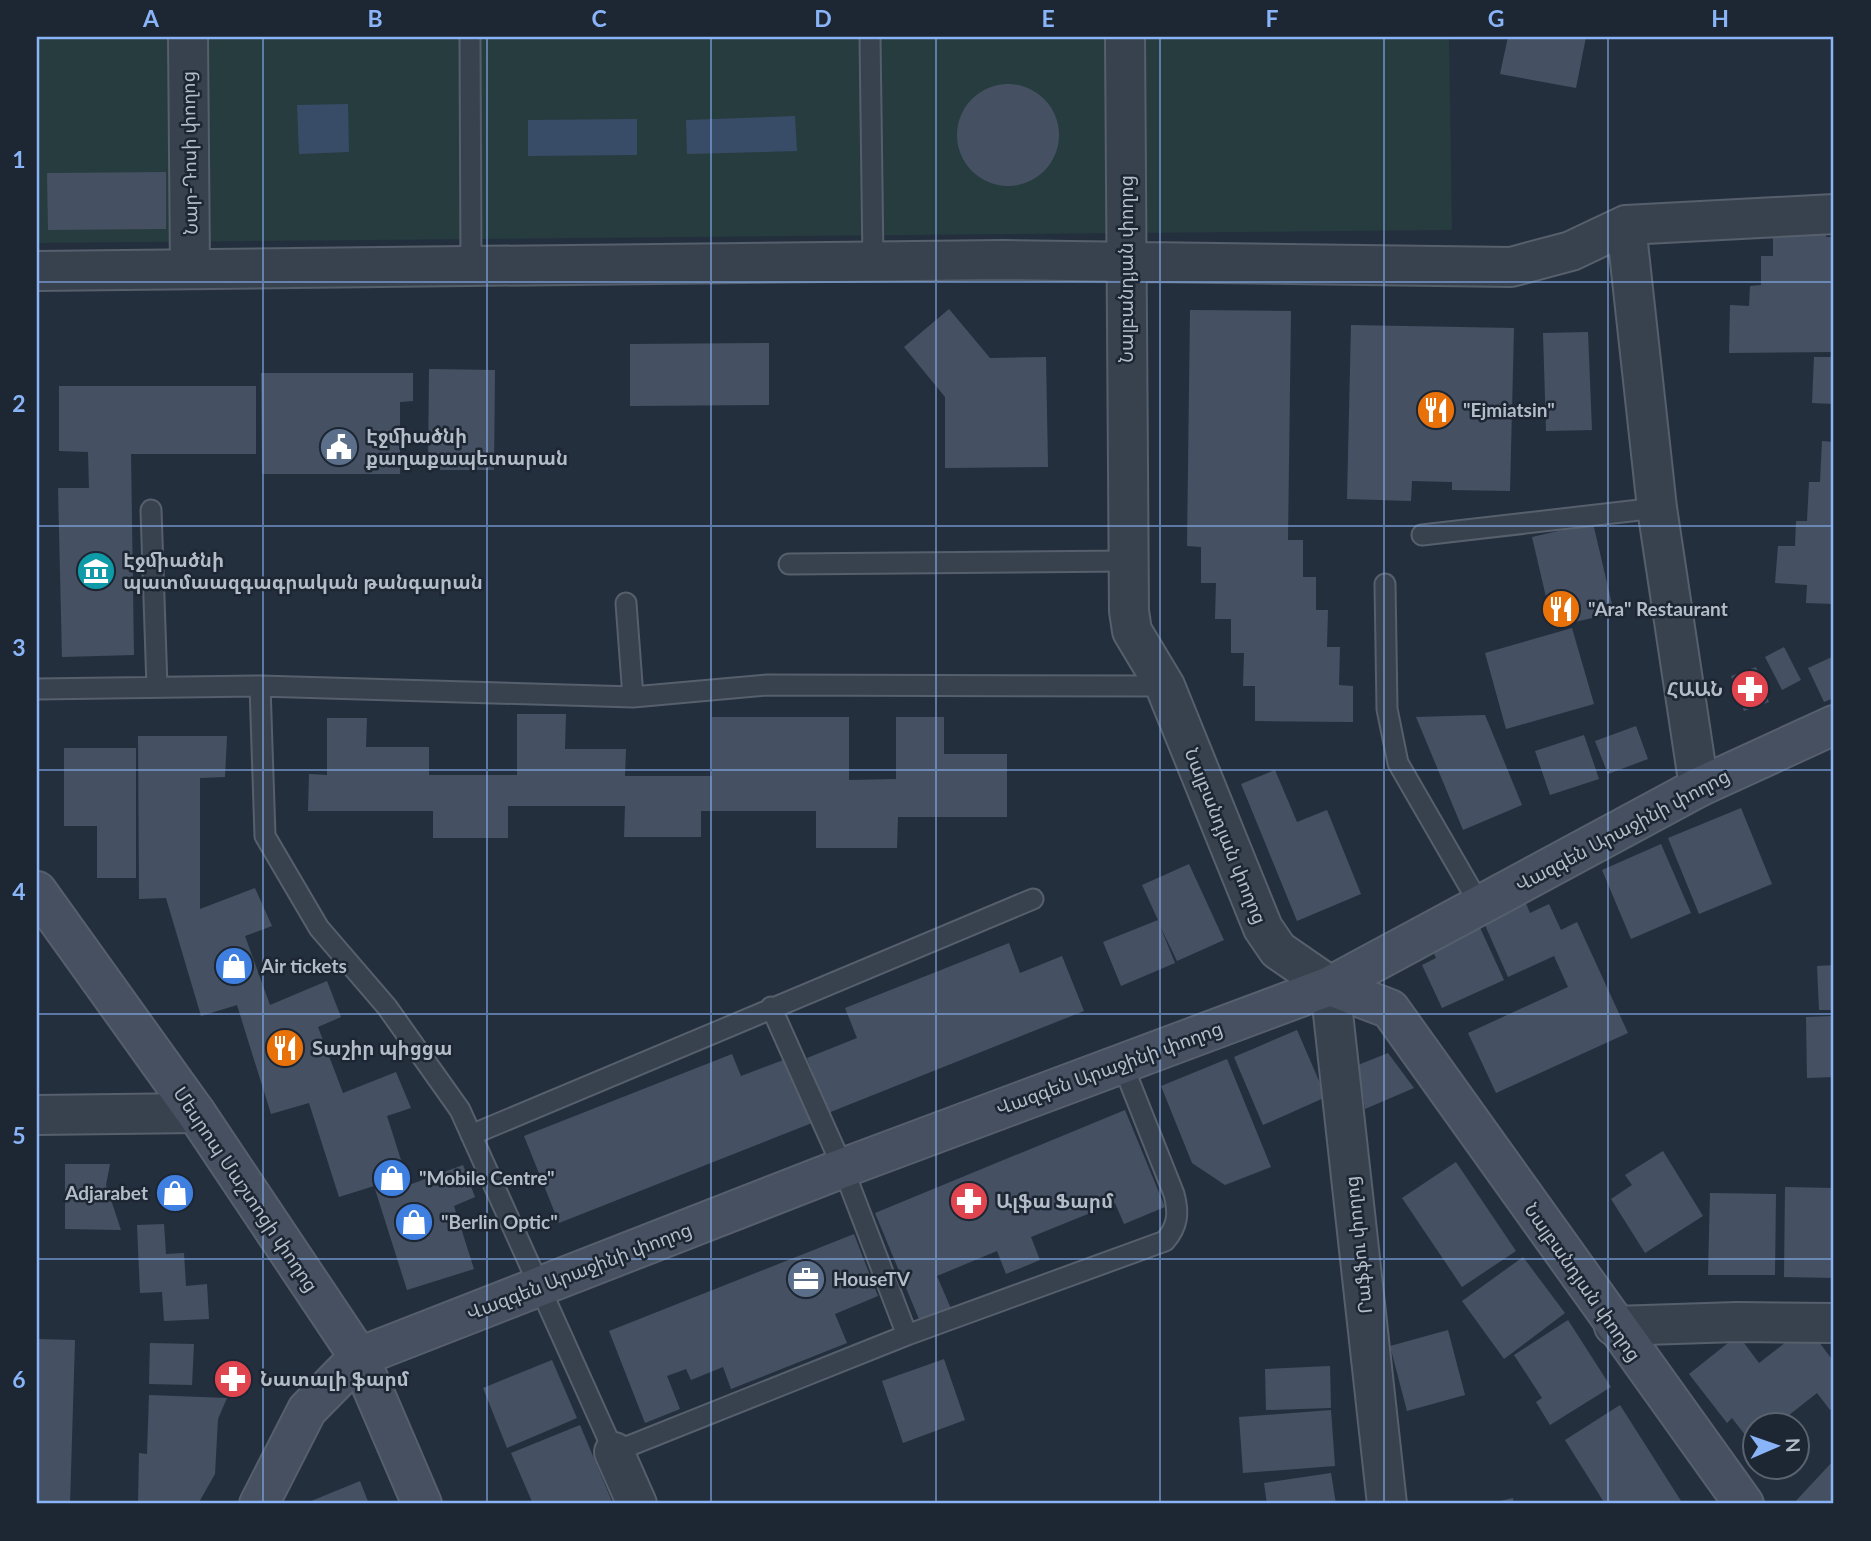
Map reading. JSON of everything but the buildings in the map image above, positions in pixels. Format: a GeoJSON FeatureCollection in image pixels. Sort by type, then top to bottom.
{"type":"FeatureCollection","features":[{"type":"Feature","properties":{"kind":"street","name":"Նար-Դոսի փողոց"},"geometry":{"type":"LineString","coordinates":[[188,37],[190,269]]}},
{"type":"Feature","properties":{"kind":"street","name":"Նալբանդյան փողոց"},"geometry":{"type":"LineString","coordinates":[[1125,37],[1125,261],[1132,631],[1165,686],[1263,928],[1278,950],[1330,986],[1390,1009],[1614,1326],[1744,1504]]}},
{"type":"Feature","properties":{"kind":"street"},"geometry":{"type":"LineString","coordinates":[[37,271],[1125,261],[1511,267],[1571,251],[1626,225],[1834,214]]}},
{"type":"Feature","properties":{"kind":"street"},"geometry":{"type":"LineString","coordinates":[[1626,225],[1657,508],[1699,787]]}},
{"type":"Feature","properties":{"kind":"street","name":"Վազգեն Արաջինի փողոց"},"geometry":{"type":"LineString","coordinates":[[359,1357],[843,1168],[1330,986],[1699,787],[1834,725]]}},
{"type":"Feature","properties":{"kind":"street","name":"Մեսրոպ Մաշտոցի փողոց"},"geometry":{"type":"LineString","coordinates":[[37,891],[196,1113],[359,1357],[422,1504]]}},
{"type":"Feature","properties":{"kind":"street","name":"Րաֆֆու փողոց"},"geometry":{"type":"LineString","coordinates":[[1330,986],[1387,1504]]}},
{"type":"Feature","properties":{"kind":"street"},"geometry":{"type":"LineString","coordinates":[[37,1115],[196,1113]]}},
{"type":"Feature","properties":{"kind":"street"},"geometry":{"type":"LineString","coordinates":[[1614,1326],[1737,1322],[1834,1324]]}},
{"type":"Feature","properties":{"kind":"street"},"geometry":{"type":"LineString","coordinates":[[259,1504],[307,1410],[359,1357]]}},
{"type":"Feature","properties":{"kind":"street"},"geometry":{"type":"LineString","coordinates":[[614,1452],[637,1504]]}},
{"type":"Feature","properties":{"kind":"lane"},"geometry":{"type":"LineString","coordinates":[[471,37],[471,266]]}},
{"type":"Feature","properties":{"kind":"lane"},"geometry":{"type":"LineString","coordinates":[[870,37],[873,262]]}},
{"type":"Feature","properties":{"kind":"lane"},"geometry":{"type":"LineString","coordinates":[[1422,535],[1657,508]]}},
{"type":"Feature","properties":{"kind":"lane"},"geometry":{"type":"LineString","coordinates":[[151,510],[157,687]]}},
{"type":"Feature","properties":{"kind":"lane"},"geometry":{"type":"LineString","coordinates":[[789,564],[1129,561]]}},
{"type":"Feature","properties":{"kind":"lane"},"geometry":{"type":"LineString","coordinates":[[1385,584],[1388,709],[1398,763],[1480,905]]}},
{"type":"Feature","properties":{"kind":"lane"},"geometry":{"type":"LineString","coordinates":[[626,603],[633,696]]}},
{"type":"Feature","properties":{"kind":"lane"},"geometry":{"type":"LineString","coordinates":[[37,689],[260,686],[633,696],[767,685],[1165,686]]}},
{"type":"Feature","properties":{"kind":"lane"},"geometry":{"type":"LineString","coordinates":[[260,686],[265,836],[320,928],[387,1007],[460,1111],[541,1285],[614,1452],[907,1335],[1166,1241],[1175,1230],[1179,1210],[1122,1063]]}},
{"type":"Feature","properties":{"kind":"lane"},"geometry":{"type":"LineString","coordinates":[[471,1135],[1033,899]]}},
{"type":"Feature","properties":{"kind":"lane"},"geometry":{"type":"LineString","coordinates":[[771,1007],[843,1168],[907,1335]]}},
{"type":"Feature","properties":{"kind":"green space"},"geometry":{"type":"Polygon","coordinates":[[[37,37],[1449,37],[1452,230],[37,243],[37,37]]]}},
{"type":"Feature","properties":{"kind":"water"},"geometry":{"type":"Polygon","coordinates":[[[348,104],[349,152],[299,154],[297,105],[348,104]]]}},
{"type":"Feature","properties":{"kind":"water"},"geometry":{"type":"Polygon","coordinates":[[[795,116],[797,151],[687,154],[686,120],[795,116]]]}},
{"type":"Feature","properties":{"kind":"water"},"geometry":{"type":"Polygon","coordinates":[[[637,119],[637,155],[528,156],[528,120],[637,119]]]}},
{"type":"Feature","properties":{"kind":"place","name":"\"Ejmiatsin\""},"geometry":{"type":"Point","coordinates":[1436,410]}},
{"type":"Feature","properties":{"kind":"place","name":"Էջմիածնի քաղաքապետարան"},"geometry":{"type":"Point","coordinates":[339,447]}},
{"type":"Feature","properties":{"kind":"place","name":"Էջմիածնի պատմաազգագրական թանգարան"},"geometry":{"type":"Point","coordinates":[96,571]}},
{"type":"Feature","properties":{"kind":"place","name":"\"Ara\" Restaurant"},"geometry":{"type":"Point","coordinates":[1561,609]}},
{"type":"Feature","properties":{"kind":"place","name":"ՀԱԱՆ"},"geometry":{"type":"Point","coordinates":[1750,689]}},
{"type":"Feature","properties":{"kind":"place","name":"Air tickets"},"geometry":{"type":"Point","coordinates":[234,966]}},
{"type":"Feature","properties":{"kind":"place","name":"Տաշիր պիցցա"},"geometry":{"type":"Point","coordinates":[285,1048]}},
{"type":"Feature","properties":{"kind":"place","name":"\"Mobile Centre\""},"geometry":{"type":"Point","coordinates":[392,1178]}},
{"type":"Feature","properties":{"kind":"place","name":"Adjarabet"},"geometry":{"type":"Point","coordinates":[175,1193]}},
{"type":"Feature","properties":{"kind":"place","name":"Ալֆա Ֆարմ"},"geometry":{"type":"Point","coordinates":[969,1201]}},
{"type":"Feature","properties":{"kind":"place","name":"\"Berlin Optic\""},"geometry":{"type":"Point","coordinates":[414,1222]}},
{"type":"Feature","properties":{"kind":"place","name":"HouseTV"},"geometry":{"type":"Point","coordinates":[806,1279]}},
{"type":"Feature","properties":{"kind":"place","name":"Նատալի ֆարմ"},"geometry":{"type":"Point","coordinates":[233,1379]}}]}
